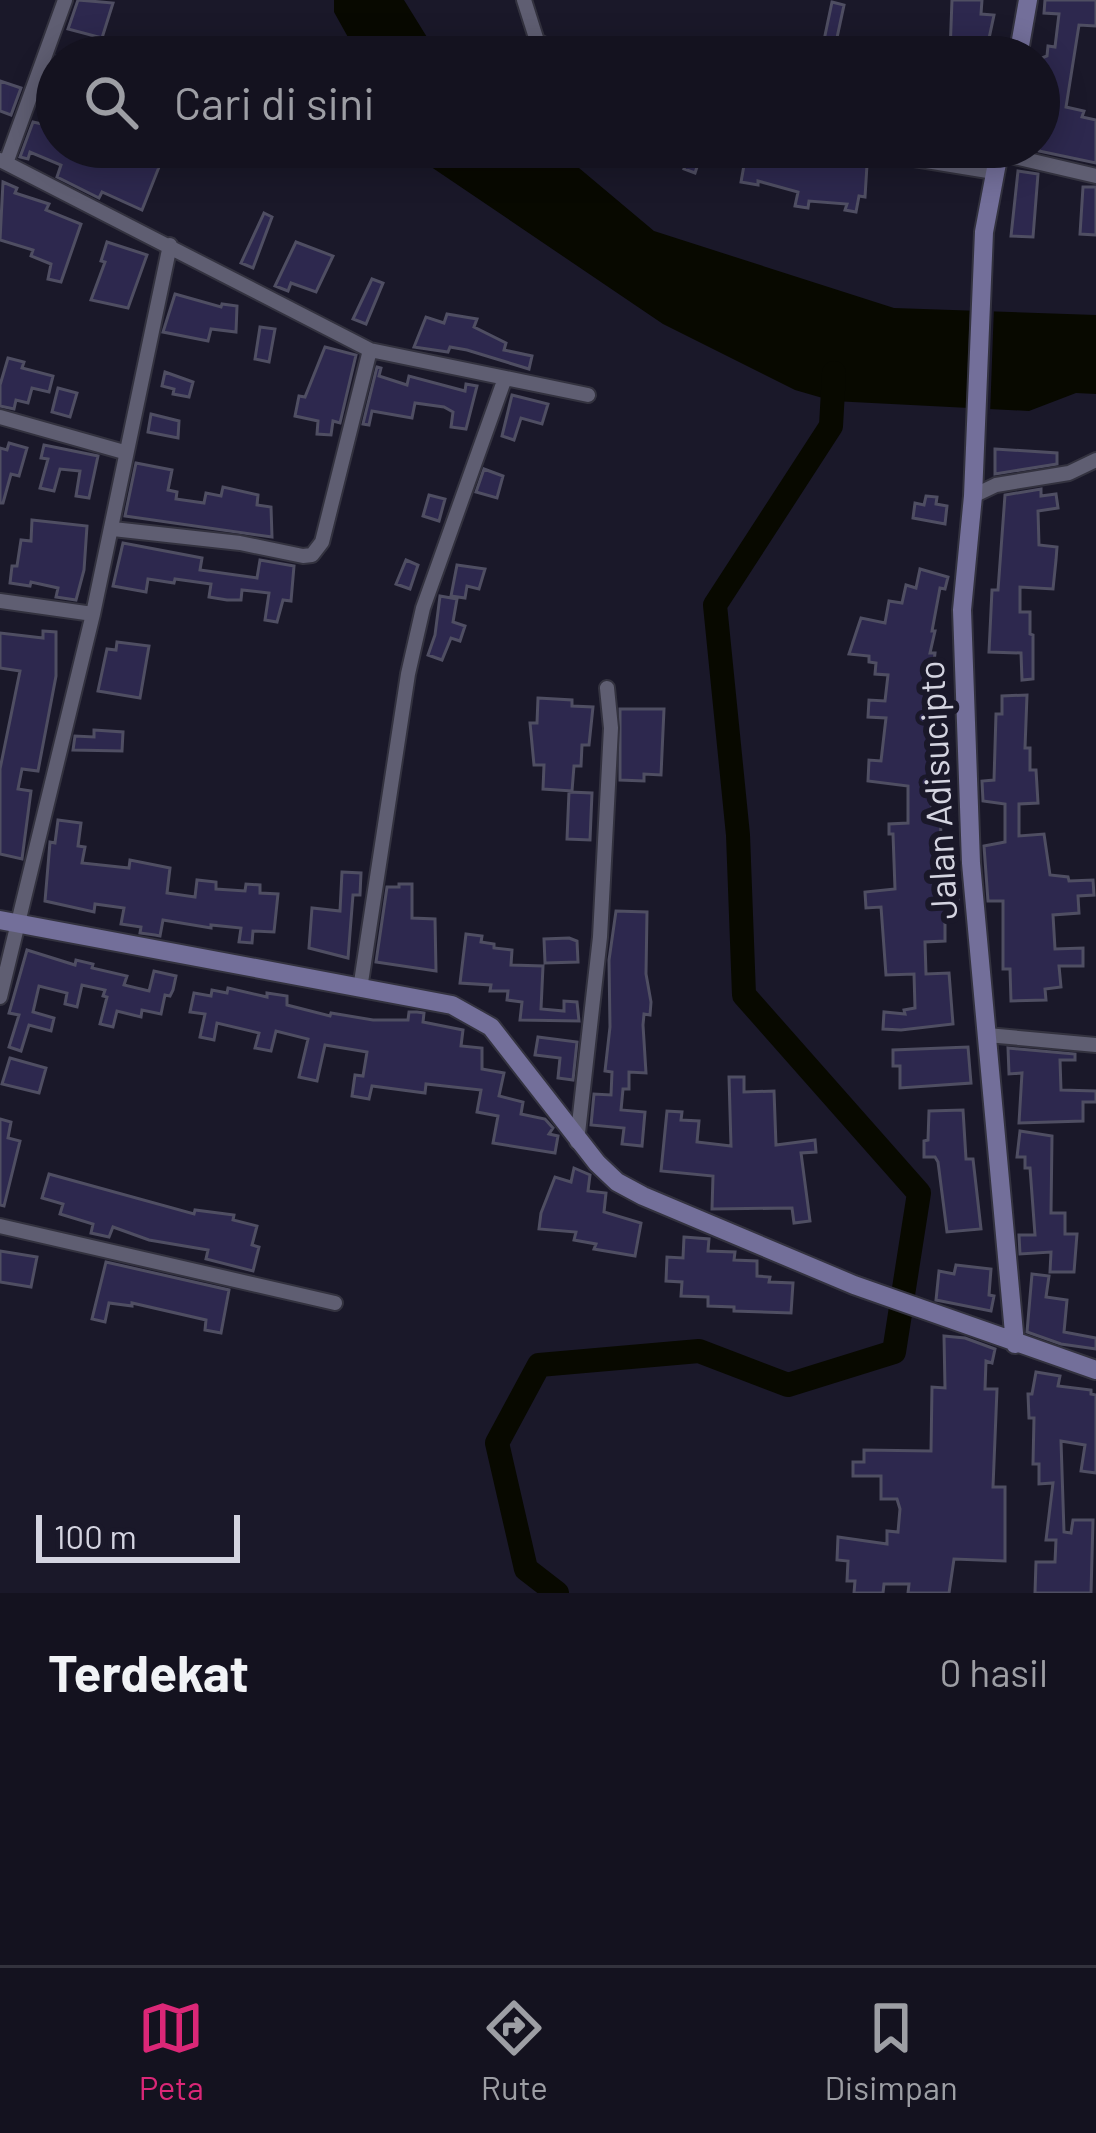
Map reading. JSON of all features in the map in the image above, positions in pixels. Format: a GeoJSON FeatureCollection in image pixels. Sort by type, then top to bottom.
{"type":"FeatureCollection","features":[{"type":"Feature","properties":{"kind":"main road"},"geometry":{"type":"LineString","coordinates":[[1022,36],[1028,0]]}},
{"type":"Feature","properties":{"kind":"main road","name":"Jalan Adisucipto"},"geometry":{"type":"LineString","coordinates":[[995,168],[984,232],[974,492],[962,610],[971,863],[1015,1344]]}},
{"type":"Feature","properties":{"kind":"main road"},"geometry":{"type":"LineString","coordinates":[[10,922],[452,1004],[491,1027],[578,1142],[617,1182],[854,1285],[1096,1370]]}},
{"type":"Feature","properties":{"kind":"street"},"geometry":{"type":"LineString","coordinates":[[51,36],[65,0]]}},
{"type":"Feature","properties":{"kind":"street"},"geometry":{"type":"LineString","coordinates":[[524,0],[536,36]]}},
{"type":"Feature","properties":{"kind":"street"},"geometry":{"type":"LineString","coordinates":[[36,76],[3,162],[370,350],[588,395]]}},
{"type":"Feature","properties":{"kind":"street"},"geometry":{"type":"LineString","coordinates":[[1052,168],[1096,176]]}},
{"type":"Feature","properties":{"kind":"street"},"geometry":{"type":"LineString","coordinates":[[0,997],[10,922],[93,614],[170,245]]}},
{"type":"Feature","properties":{"kind":"street"},"geometry":{"type":"LineString","coordinates":[[112,529],[312,555],[322,542],[370,350]]}},
{"type":"Feature","properties":{"kind":"street"},"geometry":{"type":"LineString","coordinates":[[360,989],[404,696],[423,608],[505,378]]}},
{"type":"Feature","properties":{"kind":"street"},"geometry":{"type":"LineString","coordinates":[[0,417],[124,452]]}},
{"type":"Feature","properties":{"kind":"street"},"geometry":{"type":"LineString","coordinates":[[974,492],[1069,473],[1096,460]]}},
{"type":"Feature","properties":{"kind":"street"},"geometry":{"type":"LineString","coordinates":[[0,601],[93,614]]}},
{"type":"Feature","properties":{"kind":"street"},"geometry":{"type":"LineString","coordinates":[[578,1142],[600,937],[611,728],[607,688]]}},
{"type":"Feature","properties":{"kind":"street"},"geometry":{"type":"LineString","coordinates":[[987,1035],[1096,1045]]}},
{"type":"Feature","properties":{"kind":"street"},"geometry":{"type":"LineString","coordinates":[[0,1226],[335,1303]]}},
{"type":"Feature","properties":{"kind":"shaded area"},"geometry":{"type":"Polygon","coordinates":[[[334,0],[404,0],[426,36],[347,36],[334,12],[334,0]]]}},
{"type":"Feature","properties":{"kind":"shaded area"},"geometry":{"type":"Polygon","coordinates":[[[433,168],[579,168],[654,231],[894,308],[1096,315],[1096,394],[1076,393],[1029,411],[833,401],[795,390],[663,324],[433,168]]]}},
{"type":"Feature","properties":{"kind":"pier"},"geometry":{"type":"Polygon","coordinates":[[[970,305],[994,306],[990,415],[966,414],[970,305]]]}},
{"type":"Feature","properties":{"kind":"building"},"geometry":{"type":"Polygon","coordinates":[[[78,0],[113,3],[103,36],[68,29],[78,0]]]}},
{"type":"Feature","properties":{"kind":"building"},"geometry":{"type":"Polygon","coordinates":[[[952,0],[982,0],[981,14],[994,15],[990,36],[951,36],[952,0]]]}},
{"type":"Feature","properties":{"kind":"building"},"geometry":{"type":"Polygon","coordinates":[[[1045,0],[1096,0],[1096,26],[1079,25],[1066,107],[1096,120],[1096,163],[1060,155],[1059,14],[1044,13],[1045,0]]]}},
{"type":"Feature","properties":{"kind":"building"},"geometry":{"type":"Polygon","coordinates":[[[832,2],[844,5],[837,36],[825,36],[832,2]]]}},
{"type":"Feature","properties":{"kind":"building"},"geometry":{"type":"Polygon","coordinates":[[[0,81],[21,88],[11,115],[0,111],[0,81]]]}},
{"type":"Feature","properties":{"kind":"building"},"geometry":{"type":"Polygon","coordinates":[[[33,122],[36,123],[36,155],[20,157],[33,122]]]}},
{"type":"Feature","properties":{"kind":"building"},"geometry":{"type":"Polygon","coordinates":[[[60,168],[159,168],[142,210],[102,192],[99,198],[57,177],[60,168]]]}},
{"type":"Feature","properties":{"kind":"building"},"geometry":{"type":"Polygon","coordinates":[[[744,168],[867,168],[865,197],[859,196],[856,212],[845,210],[847,204],[809,201],[808,208],[795,206],[798,192],[758,181],[758,185],[741,182],[744,168]]]}},
{"type":"Feature","properties":{"kind":"building"},"geometry":{"type":"Polygon","coordinates":[[[1018,171],[1038,174],[1033,237],[1011,236],[1018,171]]]}},
{"type":"Feature","properties":{"kind":"building"},"geometry":{"type":"Polygon","coordinates":[[[3,182],[17,188],[15,193],[49,204],[46,210],[81,224],[61,282],[48,279],[51,264],[31,256],[33,250],[0,240],[3,182]]]}},
{"type":"Feature","properties":{"kind":"building"},"geometry":{"type":"Polygon","coordinates":[[[1083,187],[1096,187],[1096,235],[1080,234],[1083,187]]]}},
{"type":"Feature","properties":{"kind":"building"},"geometry":{"type":"Polygon","coordinates":[[[264,213],[272,217],[253,268],[241,263],[264,213]]]}},
{"type":"Feature","properties":{"kind":"building"},"geometry":{"type":"Polygon","coordinates":[[[107,242],[147,255],[128,308],[91,300],[107,242]]]}},
{"type":"Feature","properties":{"kind":"building"},"geometry":{"type":"Polygon","coordinates":[[[296,242],[333,256],[316,292],[291,283],[288,291],[275,286],[296,242]]]}},
{"type":"Feature","properties":{"kind":"building"},"geometry":{"type":"Polygon","coordinates":[[[372,279],[383,283],[366,324],[353,319],[372,279]]]}},
{"type":"Feature","properties":{"kind":"building"},"geometry":{"type":"Polygon","coordinates":[[[175,294],[221,307],[237,306],[236,332],[211,329],[208,341],[163,332],[175,294]]]}},
{"type":"Feature","properties":{"kind":"building"},"geometry":{"type":"Polygon","coordinates":[[[447,314],[477,319],[474,327],[506,343],[504,350],[532,356],[529,369],[467,350],[414,347],[426,317],[444,323],[447,314]]]}},
{"type":"Feature","properties":{"kind":"building"},"geometry":{"type":"Polygon","coordinates":[[[260,327],[275,329],[269,362],[255,359],[260,327]]]}},
{"type":"Feature","properties":{"kind":"building"},"geometry":{"type":"Polygon","coordinates":[[[325,347],[356,355],[340,423],[333,421],[331,435],[317,434],[318,421],[295,416],[299,396],[305,397],[325,347]]]}},
{"type":"Feature","properties":{"kind":"building"},"geometry":{"type":"Polygon","coordinates":[[[8,358],[24,362],[22,368],[53,376],[49,392],[32,388],[28,403],[16,400],[14,409],[0,406],[8,358]]]}},
{"type":"Feature","properties":{"kind":"building"},"geometry":{"type":"Polygon","coordinates":[[[377,367],[381,368],[379,376],[407,385],[409,376],[465,391],[466,384],[477,386],[466,429],[451,427],[453,412],[444,407],[415,403],[412,418],[372,411],[369,425],[363,424],[377,367]]]}},
{"type":"Feature","properties":{"kind":"building"},"geometry":{"type":"Polygon","coordinates":[[[165,372],[193,382],[189,397],[162,386],[165,372]]]}},
{"type":"Feature","properties":{"kind":"building"},"geometry":{"type":"Polygon","coordinates":[[[58,388],[77,393],[70,417],[52,412],[58,388]]]}},
{"type":"Feature","properties":{"kind":"building"},"geometry":{"type":"Polygon","coordinates":[[[512,395],[548,404],[542,424],[521,418],[514,440],[502,436],[512,395]]]}},
{"type":"Feature","properties":{"kind":"building"},"geometry":{"type":"Polygon","coordinates":[[[151,414],[179,421],[178,438],[148,432],[151,414]]]}},
{"type":"Feature","properties":{"kind":"building"},"geometry":{"type":"Polygon","coordinates":[[[9,443],[27,448],[19,476],[11,474],[0,503],[0,448],[7,450],[9,443]]]}},
{"type":"Feature","properties":{"kind":"building"},"geometry":{"type":"Polygon","coordinates":[[[44,445],[98,456],[89,498],[76,496],[80,471],[60,469],[54,491],[40,488],[48,459],[41,458],[44,445]]]}},
{"type":"Feature","properties":{"kind":"building"},"geometry":{"type":"Polygon","coordinates":[[[995,449],[1057,453],[1057,464],[995,474],[995,449]]]}},
{"type":"Feature","properties":{"kind":"building"},"geometry":{"type":"Polygon","coordinates":[[[136,463],[172,470],[168,490],[177,492],[176,499],[204,503],[206,493],[221,496],[223,487],[258,495],[257,505],[271,507],[272,537],[125,516],[136,463]]]}},
{"type":"Feature","properties":{"kind":"building"},"geometry":{"type":"Polygon","coordinates":[[[484,469],[503,476],[497,498],[476,492],[484,469]]]}},
{"type":"Feature","properties":{"kind":"building"},"geometry":{"type":"Polygon","coordinates":[[[1041,489],[1041,496],[1056,494],[1058,508],[1038,511],[1039,545],[1057,547],[1056,560],[1053,589],[1020,587],[1020,612],[1030,612],[1033,635],[1033,679],[1022,680],[1021,653],[989,652],[992,590],[998,590],[1005,495],[1041,489]]]}},
{"type":"Feature","properties":{"kind":"building"},"geometry":{"type":"Polygon","coordinates":[[[429,495],[445,499],[439,521],[423,516],[429,495]]]}},
{"type":"Feature","properties":{"kind":"building"},"geometry":{"type":"Polygon","coordinates":[[[926,496],[937,497],[936,504],[947,506],[945,524],[913,518],[915,503],[924,505],[926,496]]]}},
{"type":"Feature","properties":{"kind":"building"},"geometry":{"type":"Polygon","coordinates":[[[32,520],[87,526],[76,600],[56,597],[58,588],[10,583],[21,540],[31,541],[32,520]]]}},
{"type":"Feature","properties":{"kind":"building"},"geometry":{"type":"Polygon","coordinates":[[[123,543],[202,558],[200,570],[257,578],[260,560],[294,566],[291,601],[283,600],[277,622],[265,620],[269,593],[242,590],[241,600],[227,600],[209,597],[211,584],[175,579],[174,583],[148,579],[146,592],[113,586],[123,543]]]}},
{"type":"Feature","properties":{"kind":"building"},"geometry":{"type":"Polygon","coordinates":[[[406,560],[418,565],[410,589],[396,584],[406,560]]]}},
{"type":"Feature","properties":{"kind":"building"},"geometry":{"type":"Polygon","coordinates":[[[457,565],[485,569],[479,589],[467,586],[465,598],[451,596],[457,565]]]}},
{"type":"Feature","properties":{"kind":"building"},"geometry":{"type":"Polygon","coordinates":[[[920,569],[948,577],[945,589],[940,588],[930,653],[935,653],[932,681],[936,681],[937,724],[946,724],[941,762],[935,762],[935,784],[931,784],[932,812],[941,812],[940,886],[958,886],[958,913],[945,913],[945,941],[925,942],[926,974],[949,973],[953,1024],[883,1029],[884,1012],[905,1014],[904,1010],[915,1008],[914,974],[886,975],[881,907],[866,908],[865,892],[895,889],[889,824],[908,823],[908,786],[868,781],[869,760],[881,761],[886,718],[868,717],[869,700],[885,701],[888,675],[875,674],[876,663],[869,662],[869,656],[849,654],[861,618],[885,623],[889,601],[902,603],[906,585],[916,588],[920,569]]]}},
{"type":"Feature","properties":{"kind":"building"},"geometry":{"type":"Polygon","coordinates":[[[440,596],[457,599],[453,622],[465,626],[460,641],[451,638],[442,660],[428,655],[440,596]]]}},
{"type":"Feature","properties":{"kind":"building"},"geometry":{"type":"Polygon","coordinates":[[[43,631],[56,632],[56,676],[38,771],[22,769],[18,789],[31,791],[22,859],[0,854],[0,769],[20,671],[0,668],[0,633],[43,638],[43,631]]]}},
{"type":"Feature","properties":{"kind":"building"},"geometry":{"type":"Polygon","coordinates":[[[117,642],[149,646],[140,698],[98,691],[107,649],[116,650],[117,642]]]}},
{"type":"Feature","properties":{"kind":"building"},"geometry":{"type":"Polygon","coordinates":[[[1027,695],[1025,748],[1030,748],[1030,770],[1036,770],[1038,803],[1019,804],[1019,836],[1044,834],[1050,875],[1069,881],[1093,880],[1094,895],[1078,896],[1079,913],[1053,915],[1055,949],[1083,948],[1083,966],[1059,966],[1061,987],[1045,989],[1046,1000],[1011,1001],[1010,969],[1003,969],[1003,901],[988,901],[984,846],[1005,842],[1005,804],[983,801],[982,781],[994,780],[996,714],[1002,714],[1002,696],[1027,695]]]}},
{"type":"Feature","properties":{"kind":"building"},"geometry":{"type":"Polygon","coordinates":[[[538,698],[593,707],[589,745],[582,745],[581,766],[574,766],[572,791],[543,789],[544,765],[534,765],[530,723],[537,723],[538,698]]]}},
{"type":"Feature","properties":{"kind":"building"},"geometry":{"type":"Polygon","coordinates":[[[620,709],[664,709],[661,775],[644,774],[644,781],[620,780],[620,709]]]}},
{"type":"Feature","properties":{"kind":"building"},"geometry":{"type":"Polygon","coordinates":[[[94,730],[123,732],[122,751],[73,750],[75,736],[94,737],[94,730]]]}},
{"type":"Feature","properties":{"kind":"building"},"geometry":{"type":"Polygon","coordinates":[[[569,792],[592,793],[590,840],[567,839],[569,792]]]}},
{"type":"Feature","properties":{"kind":"building"},"geometry":{"type":"Polygon","coordinates":[[[58,820],[81,823],[82,863],[129,868],[130,860],[170,868],[167,893],[195,897],[197,880],[216,882],[216,889],[245,891],[246,884],[260,885],[260,893],[278,894],[274,932],[253,931],[252,943],[239,942],[241,928],[163,920],[160,936],[121,924],[124,908],[95,904],[94,912],[45,901],[50,842],[55,843],[58,820]]]}},
{"type":"Feature","properties":{"kind":"building"},"geometry":{"type":"Polygon","coordinates":[[[342,872],[361,873],[360,895],[353,895],[348,958],[309,948],[312,908],[340,911],[342,872]]]}},
{"type":"Feature","properties":{"kind":"building"},"geometry":{"type":"Polygon","coordinates":[[[412,884],[412,918],[435,919],[436,971],[376,962],[387,887],[412,884]]]}},
{"type":"Feature","properties":{"kind":"building"},"geometry":{"type":"Polygon","coordinates":[[[616,911],[647,912],[646,974],[651,1002],[643,1025],[646,1073],[629,1072],[621,1110],[645,1112],[642,1146],[622,1144],[624,1128],[591,1125],[594,1094],[611,1095],[612,1072],[605,1071],[609,960],[616,911]]]}},
{"type":"Feature","properties":{"kind":"building"},"geometry":{"type":"Polygon","coordinates":[[[466,934],[482,936],[481,942],[494,944],[494,948],[512,950],[511,965],[543,966],[541,1009],[564,1011],[564,1001],[577,1002],[579,1021],[520,1020],[522,1002],[507,1000],[508,991],[460,983],[466,934]]]}},
{"type":"Feature","properties":{"kind":"building"},"geometry":{"type":"Polygon","coordinates":[[[544,939],[577,941],[578,962],[545,963],[544,939]]]}},
{"type":"Feature","properties":{"kind":"building"},"geometry":{"type":"Polygon","coordinates":[[[27,950],[75,965],[76,960],[93,964],[92,968],[127,976],[124,985],[149,991],[154,971],[176,976],[173,990],[165,995],[161,1014],[142,1010],[141,1017],[117,1011],[113,1027],[100,1024],[105,990],[82,985],[77,1007],[65,1004],[67,993],[39,986],[33,1012],[54,1018],[51,1031],[29,1025],[21,1051],[9,1047],[19,1015],[9,1013],[27,950]]]}},
{"type":"Feature","properties":{"kind":"building"},"geometry":{"type":"Polygon","coordinates":[[[228,988],[267,997],[267,993],[287,996],[287,1005],[330,1016],[408,1020],[409,1012],[424,1013],[423,1022],[463,1030],[461,1046],[482,1048],[482,1069],[504,1073],[499,1096],[523,1102],[521,1114],[545,1119],[553,1128],[549,1134],[558,1136],[555,1153],[493,1143],[498,1116],[477,1112],[481,1090],[426,1084],[425,1093],[372,1086],[369,1099],[352,1096],[355,1075],[363,1076],[367,1052],[325,1045],[317,1081],[299,1077],[308,1039],[276,1031],[271,1051],[255,1048],[259,1033],[217,1023],[214,1040],[200,1037],[205,1014],[190,1012],[194,993],[211,996],[212,990],[227,993],[228,988]]]}},
{"type":"Feature","properties":{"kind":"building"},"geometry":{"type":"Polygon","coordinates":[[[538,1037],[577,1042],[573,1080],[558,1078],[560,1058],[535,1055],[538,1037]]]}},
{"type":"Feature","properties":{"kind":"building"},"geometry":{"type":"Polygon","coordinates":[[[968,1047],[971,1083],[900,1088],[900,1066],[893,1066],[893,1050],[968,1047]]]}},
{"type":"Feature","properties":{"kind":"building"},"geometry":{"type":"Polygon","coordinates":[[[1008,1048],[1075,1054],[1075,1060],[1060,1060],[1061,1090],[1096,1091],[1096,1102],[1083,1102],[1083,1121],[1019,1123],[1022,1073],[1009,1074],[1008,1048]]]}},
{"type":"Feature","properties":{"kind":"building"},"geometry":{"type":"Polygon","coordinates":[[[10,1058],[46,1068],[39,1093],[2,1084],[10,1058]]]}},
{"type":"Feature","properties":{"kind":"building"},"geometry":{"type":"Polygon","coordinates":[[[729,1077],[744,1077],[744,1092],[774,1091],[776,1145],[815,1140],[816,1152],[801,1153],[810,1221],[794,1223],[792,1208],[712,1209],[713,1176],[661,1171],[667,1111],[682,1112],[681,1120],[699,1121],[697,1142],[731,1146],[729,1077]]]}},
{"type":"Feature","properties":{"kind":"building"},"geometry":{"type":"Polygon","coordinates":[[[963,1110],[966,1159],[973,1159],[981,1229],[947,1232],[938,1162],[935,1157],[924,1157],[924,1141],[928,1140],[929,1111],[963,1110]]]}},
{"type":"Feature","properties":{"kind":"building"},"geometry":{"type":"Polygon","coordinates":[[[0,1119],[11,1122],[8,1138],[20,1141],[4,1206],[0,1205],[0,1119]]]}},
{"type":"Feature","properties":{"kind":"building"},"geometry":{"type":"Polygon","coordinates":[[[1020,1131],[1052,1136],[1051,1213],[1065,1213],[1065,1234],[1077,1234],[1074,1272],[1050,1272],[1051,1252],[1020,1254],[1019,1235],[1035,1235],[1030,1168],[1025,1168],[1025,1157],[1017,1157],[1020,1131]]]}},
{"type":"Feature","properties":{"kind":"building"},"geometry":{"type":"Polygon","coordinates":[[[574,1168],[590,1175],[588,1191],[606,1193],[604,1212],[641,1223],[635,1256],[594,1249],[596,1244],[574,1240],[576,1232],[539,1229],[555,1177],[571,1182],[574,1168]]]}},
{"type":"Feature","properties":{"kind":"building"},"geometry":{"type":"Polygon","coordinates":[[[49,1174],[194,1214],[195,1210],[234,1215],[233,1220],[257,1226],[252,1245],[259,1247],[253,1271],[206,1259],[208,1250],[149,1240],[113,1227],[109,1237],[91,1233],[93,1224],[60,1214],[63,1204],[42,1198],[49,1174]]]}},
{"type":"Feature","properties":{"kind":"building"},"geometry":{"type":"Polygon","coordinates":[[[684,1237],[709,1239],[708,1251],[735,1252],[734,1260],[757,1261],[757,1276],[770,1277],[769,1282],[793,1283],[791,1313],[734,1311],[734,1307],[708,1306],[708,1297],[681,1296],[682,1282],[666,1281],[667,1257],[683,1258],[684,1237]]]}},
{"type":"Feature","properties":{"kind":"building"},"geometry":{"type":"Polygon","coordinates":[[[0,1251],[37,1257],[31,1287],[0,1282],[0,1251]]]}},
{"type":"Feature","properties":{"kind":"building"},"geometry":{"type":"Polygon","coordinates":[[[106,1262],[229,1290],[221,1333],[205,1330],[206,1320],[132,1303],[109,1303],[105,1322],[92,1319],[106,1262]]]}},
{"type":"Feature","properties":{"kind":"building"},"geometry":{"type":"Polygon","coordinates":[[[956,1265],[991,1269],[991,1311],[936,1300],[939,1271],[954,1274],[956,1265]]]}},
{"type":"Feature","properties":{"kind":"building"},"geometry":{"type":"Polygon","coordinates":[[[1032,1274],[1049,1276],[1046,1297],[1067,1300],[1064,1332],[1096,1338],[1096,1349],[1027,1332],[1032,1274]]]}},
{"type":"Feature","properties":{"kind":"building"},"geometry":{"type":"Polygon","coordinates":[[[944,1336],[995,1349],[992,1363],[986,1361],[985,1389],[997,1389],[993,1487],[1005,1487],[1005,1561],[954,1559],[949,1593],[908,1593],[909,1584],[884,1584],[883,1593],[854,1593],[855,1581],[847,1581],[848,1561],[837,1560],[838,1537],[887,1544],[887,1531],[898,1532],[900,1509],[897,1499],[881,1499],[881,1476],[853,1476],[853,1462],[864,1462],[864,1450],[931,1451],[932,1387],[945,1388],[944,1336]]]}},
{"type":"Feature","properties":{"kind":"building"},"geometry":{"type":"Polygon","coordinates":[[[1036,1372],[1060,1376],[1058,1386],[1091,1390],[1096,1395],[1096,1473],[1081,1471],[1085,1445],[1061,1441],[1064,1532],[1071,1533],[1073,1520],[1093,1520],[1091,1593],[1035,1593],[1036,1562],[1055,1562],[1056,1540],[1046,1540],[1053,1483],[1039,1484],[1039,1464],[1033,1464],[1034,1418],[1029,1418],[1028,1394],[1032,1394],[1036,1372]]]}},
{"type":"Feature","properties":{"kind":"waterway"},"geometry":{"type":"LineString","coordinates":[[557,1593],[526,1569],[497,1443],[539,1365],[699,1351],[788,1385],[894,1352],[919,1193],[744,995],[738,835],[715,605],[831,426],[834,373]]}}]}
